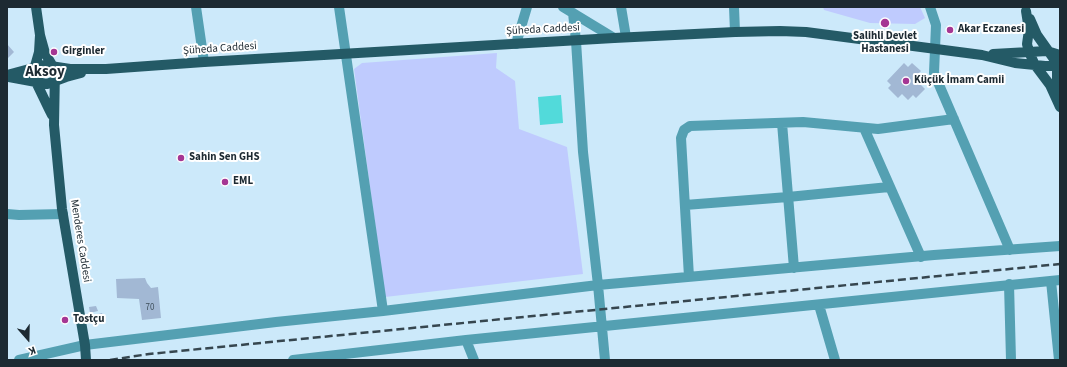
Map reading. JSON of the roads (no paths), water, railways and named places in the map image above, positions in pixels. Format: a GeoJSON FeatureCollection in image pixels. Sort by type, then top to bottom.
{"type":"FeatureCollection","features":[{"type":"Feature","properties":{"kind":"main road"},"geometry":{"type":"LineString","coordinates":[[36,7],[40,35],[45,53],[54,65],[56,75],[54,125]]}},
{"type":"Feature","properties":{"kind":"main road"},"geometry":{"type":"LineString","coordinates":[[1025,9],[1037,35],[1058,66],[1059,104]]}},
{"type":"Feature","properties":{"kind":"main road"},"geometry":{"type":"LineString","coordinates":[[1025,9],[1029,30],[1027,44],[1029,52],[1035,65],[1050,85],[1059,104]]}},
{"type":"Feature","properties":{"kind":"main road","name":"Şüheda Caddesi"},"geometry":{"type":"LineString","coordinates":[[106,69],[626,37],[735,32],[806,32],[982,55]]}},
{"type":"Feature","properties":{"kind":"main road"},"geometry":{"type":"LineString","coordinates":[[40,35],[39,52],[34,73],[36,82],[50,109],[54,125]]}},
{"type":"Feature","properties":{"kind":"main road"},"geometry":{"type":"LineString","coordinates":[[982,55],[1047,51],[1060,55]]}},
{"type":"Feature","properties":{"kind":"main road"},"geometry":{"type":"LineString","coordinates":[[982,55],[1015,63],[1058,66]]}},
{"type":"Feature","properties":{"kind":"main road"},"geometry":{"type":"LineString","coordinates":[[7,76],[44,65],[54,65],[70,69],[106,69]]}},
{"type":"Feature","properties":{"kind":"main road"},"geometry":{"type":"LineString","coordinates":[[7,76],[47,84],[77,74],[106,69]]}},
{"type":"Feature","properties":{"kind":"main road","name":"Menderes Caddesi"},"geometry":{"type":"LineString","coordinates":[[54,125],[63,214],[85,345],[86,360]]}},
{"type":"Feature","properties":{"kind":"street"},"geometry":{"type":"LineString","coordinates":[[196,7],[204,62]]}},
{"type":"Feature","properties":{"kind":"street"},"geometry":{"type":"LineString","coordinates":[[339,7],[383,311]]}},
{"type":"Feature","properties":{"kind":"street"},"geometry":{"type":"LineString","coordinates":[[516,44],[527,7]]}},
{"type":"Feature","properties":{"kind":"street"},"geometry":{"type":"LineString","coordinates":[[563,7],[614,38]]}},
{"type":"Feature","properties":{"kind":"street"},"geometry":{"type":"LineString","coordinates":[[621,7],[626,37]]}},
{"type":"Feature","properties":{"kind":"street"},"geometry":{"type":"LineString","coordinates":[[734,7],[735,32]]}},
{"type":"Feature","properties":{"kind":"street"},"geometry":{"type":"LineString","coordinates":[[930,7],[936,25],[934,73],[1010,250]]}},
{"type":"Feature","properties":{"kind":"street"},"geometry":{"type":"LineString","coordinates":[[573,13],[583,152],[605,360]]}},
{"type":"Feature","properties":{"kind":"street"},"geometry":{"type":"LineString","coordinates":[[689,277],[681,138],[684,130],[690,126],[803,122],[878,129],[954,119]]}},
{"type":"Feature","properties":{"kind":"street"},"geometry":{"type":"LineString","coordinates":[[782,123],[794,268]]}},
{"type":"Feature","properties":{"kind":"street"},"geometry":{"type":"LineString","coordinates":[[864,128],[921,256]]}},
{"type":"Feature","properties":{"kind":"street"},"geometry":{"type":"LineString","coordinates":[[685,205],[788,197],[889,186]]}},
{"type":"Feature","properties":{"kind":"street"},"geometry":{"type":"LineString","coordinates":[[7,214],[63,214]]}},
{"type":"Feature","properties":{"kind":"street"},"geometry":{"type":"LineString","coordinates":[[20,360],[85,345],[276,322],[383,311],[598,284],[921,256],[1060,246]]}},
{"type":"Feature","properties":{"kind":"street"},"geometry":{"type":"LineString","coordinates":[[293,360],[466,340],[1056,280],[1060,360]]}},
{"type":"Feature","properties":{"kind":"street"},"geometry":{"type":"LineString","coordinates":[[1009,284],[1011,360]]}},
{"type":"Feature","properties":{"kind":"street"},"geometry":{"type":"LineString","coordinates":[[819,305],[835,360]]}},
{"type":"Feature","properties":{"kind":"street"},"geometry":{"type":"LineString","coordinates":[[466,340],[474,360]]}},
{"type":"Feature","properties":{"kind":"railway"},"geometry":{"type":"LineString","coordinates":[[110,360],[149,354],[1060,264]]}},
{"type":"Feature","properties":{"kind":"place","name":"Salihli Devlet Hastanesi"},"geometry":{"type":"Point","coordinates":[885,23]}},
{"type":"Feature","properties":{"kind":"place","name":"Akar Eczanesi"},"geometry":{"type":"Point","coordinates":[950,30]}},
{"type":"Feature","properties":{"kind":"place","name":"Girginler"},"geometry":{"type":"Point","coordinates":[54,52]}},
{"type":"Feature","properties":{"kind":"place","name":"Küçük İmam Camii"},"geometry":{"type":"Point","coordinates":[906,81]}},
{"type":"Feature","properties":{"kind":"place","name":"Sahin Sen GHS"},"geometry":{"type":"Point","coordinates":[181,158]}},
{"type":"Feature","properties":{"kind":"place","name":"EML"},"geometry":{"type":"Point","coordinates":[225,182]}},
{"type":"Feature","properties":{"kind":"place","name":"Tostçu"},"geometry":{"type":"Point","coordinates":[65,320]}},
{"type":"Feature","properties":{"kind":"district","name":"Aksoy"},"geometry":{"type":"Point","coordinates":[45,73]}}]}
